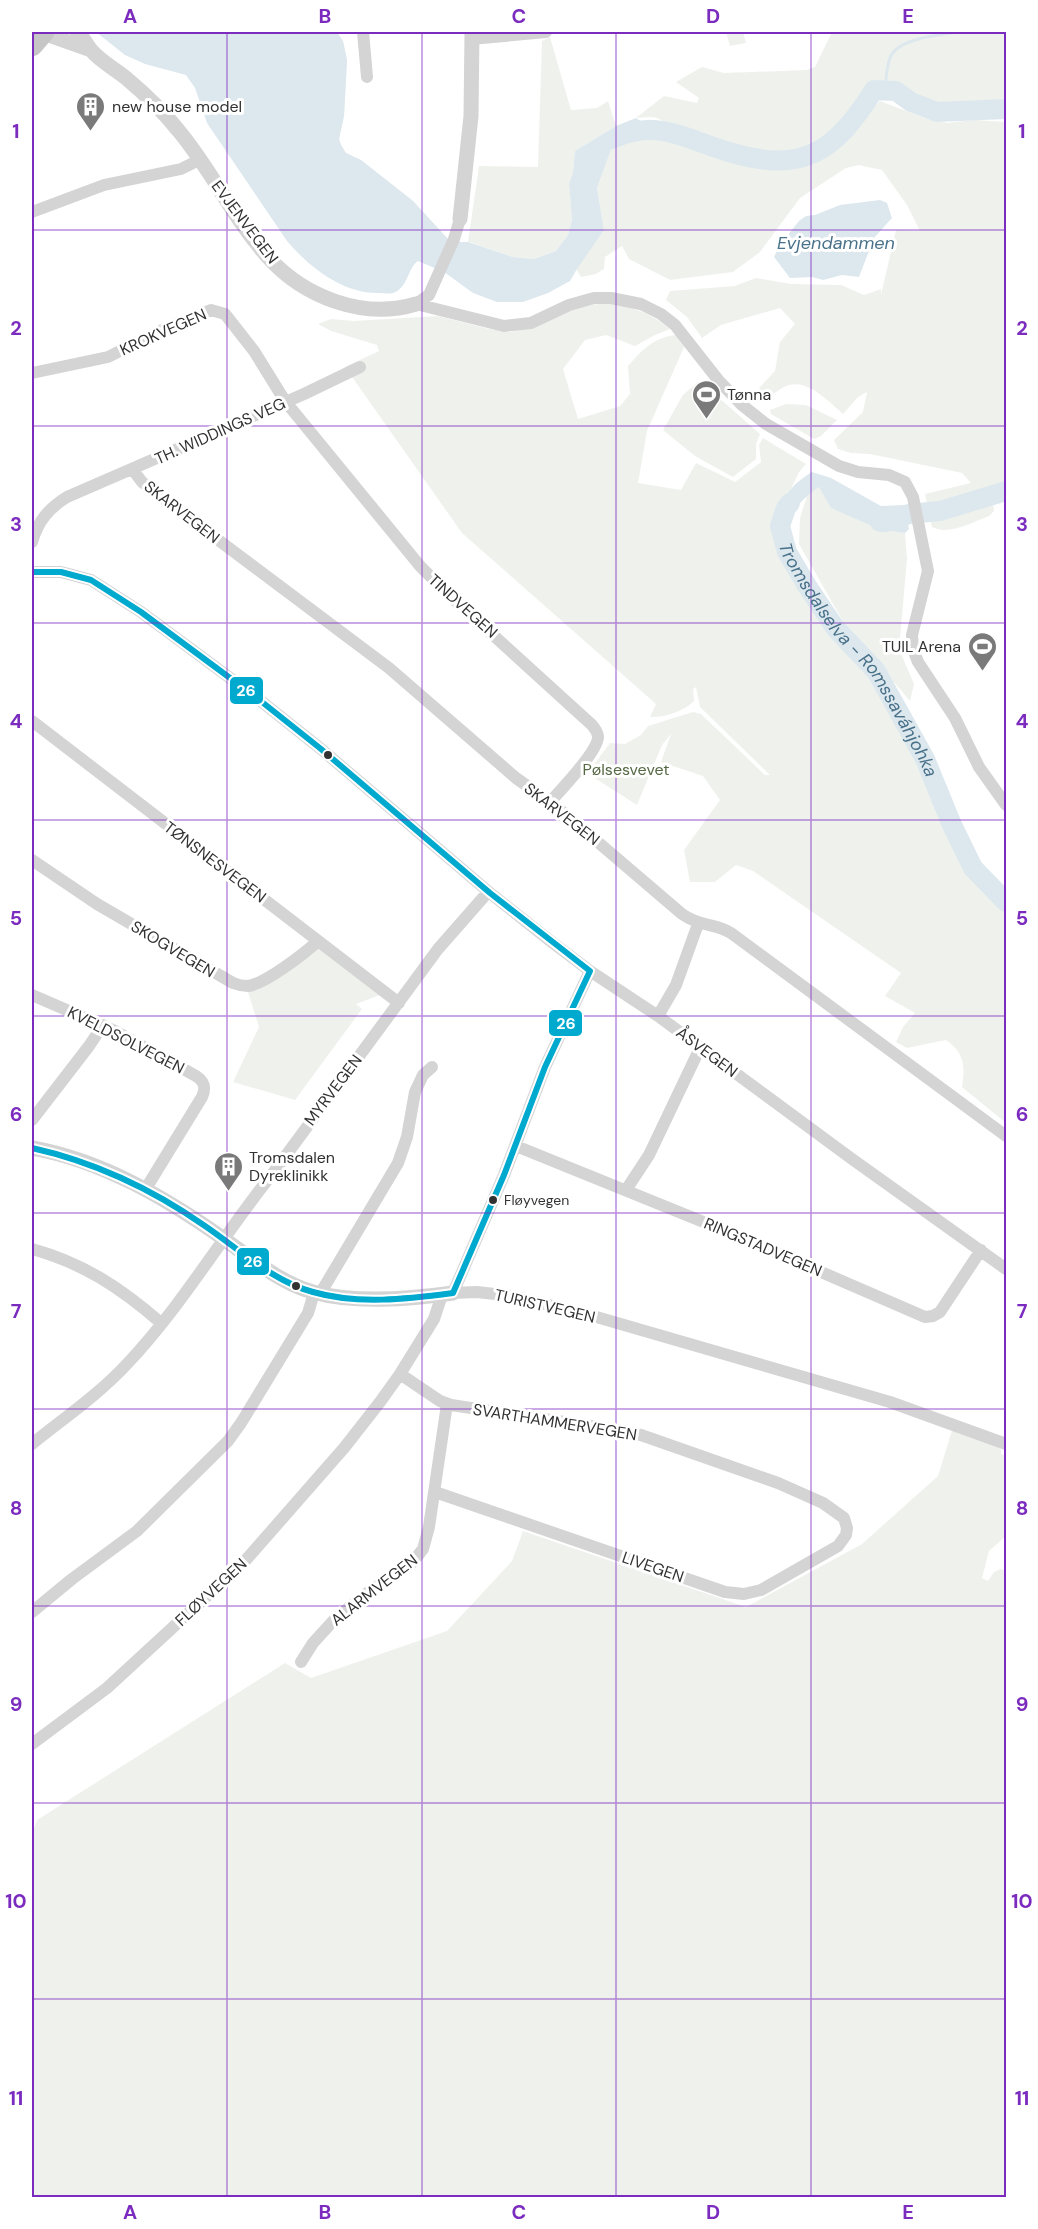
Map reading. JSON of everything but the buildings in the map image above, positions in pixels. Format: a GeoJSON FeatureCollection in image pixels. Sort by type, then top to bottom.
{"type":"FeatureCollection","features":[{"type":"Feature","properties":{"kind":"street","name":"EVJENVEGEN"},"geometry":{"type":"LineString","coordinates":[[77,32],[91,50],[154,103],[178,130],[263,251],[278,266],[323,297],[351,307],[380,310],[416,304]]}},
{"type":"Feature","properties":{"kind":"street"},"geometry":{"type":"LineString","coordinates":[[363,32],[367,78]]}},
{"type":"Feature","properties":{"kind":"street"},"geometry":{"type":"LineString","coordinates":[[416,304],[429,295],[441,271],[460,219],[471,116],[472,35],[546,32]]}},
{"type":"Feature","properties":{"kind":"street","name":"EVJENVEGEN"},"geometry":{"type":"LineString","coordinates":[[39,37],[91,50]]}},
{"type":"Feature","properties":{"kind":"street"},"geometry":{"type":"LineString","coordinates":[[32,212],[104,185],[181,169],[199,160]]}},
{"type":"Feature","properties":{"kind":"street"},"geometry":{"type":"LineString","coordinates":[[416,304],[504,326],[531,322],[569,305],[594,298],[611,298],[641,304],[661,314],[675,325],[719,381],[742,405],[766,424],[839,466],[902,480],[912,496],[928,571],[912,635],[913,649],[918,662],[955,718],[978,767],[1006,806]]}},
{"type":"Feature","properties":{"kind":"street","name":"KROKVEGEN"},"geometry":{"type":"LineString","coordinates":[[32,373],[108,357],[176,324],[216,310],[225,314],[235,325],[260,360],[285,402]]}},
{"type":"Feature","properties":{"kind":"street","name":"TH. WIDDINGS VEG"},"geometry":{"type":"LineString","coordinates":[[32,542],[39,522],[59,502],[360,367]]}},
{"type":"Feature","properties":{"kind":"street","name":"TINDVEGEN"},"geometry":{"type":"LineString","coordinates":[[285,402],[430,576],[598,733],[597,744],[580,768],[550,802]]}},
{"type":"Feature","properties":{"kind":"street","name":"SKARVEGEN"},"geometry":{"type":"LineString","coordinates":[[133,470],[142,482],[371,653],[516,778],[550,802],[677,910],[698,924],[720,927],[731,933],[1006,1136]]}},
{"type":"Feature","properties":{"kind":"street","name":"ÅSVEGEN"},"geometry":{"type":"LineString","coordinates":[[32,572],[64,573],[91,580],[141,612],[257,698],[321,749],[488,892],[590,970],[658,1016],[1006,1269]]}},
{"type":"Feature","properties":{"kind":"street","name":"TØNSNESVEGEN"},"geometry":{"type":"LineString","coordinates":[[32,721],[399,1003]]}},
{"type":"Feature","properties":{"kind":"street","name":"SKOGVEGEN"},"geometry":{"type":"LineString","coordinates":[[32,860],[97,904],[233,984],[249,986],[258,982],[300,957],[318,941]]}},
{"type":"Feature","properties":{"kind":"street","name":"MYRVEGEN"},"geometry":{"type":"LineString","coordinates":[[32,1444],[113,1378],[134,1357],[225,1239],[241,1214],[438,949],[488,892]]}},
{"type":"Feature","properties":{"kind":"street"},"geometry":{"type":"LineString","coordinates":[[658,1016],[679,977],[698,924]]}},
{"type":"Feature","properties":{"kind":"street","name":"FLØYVEGEN"},"geometry":{"type":"LineString","coordinates":[[32,1744],[107,1688],[245,1561],[344,1448],[400,1374],[447,1294],[516,1146],[545,1067],[590,970]]}},
{"type":"Feature","properties":{"kind":"street","name":"KVELDSOLVEGEN"},"geometry":{"type":"LineString","coordinates":[[32,995],[103,1025],[196,1076],[204,1084],[204,1092],[197,1106],[145,1191]]}},
{"type":"Feature","properties":{"kind":"street"},"geometry":{"type":"LineString","coordinates":[[32,1120],[103,1025]]}},
{"type":"Feature","properties":{"kind":"street"},"geometry":{"type":"LineString","coordinates":[[626,1190],[649,1155],[700,1048]]}},
{"type":"Feature","properties":{"kind":"street"},"geometry":{"type":"LineString","coordinates":[[32,1612],[137,1531],[228,1441],[242,1423],[308,1313],[317,1293],[398,1163],[407,1137],[415,1092],[426,1071],[432,1067]]}},
{"type":"Feature","properties":{"kind":"street","name":"RINGSTADVEGEN"},"geometry":{"type":"LineString","coordinates":[[516,1146],[928,1317],[940,1312],[981,1250]]}},
{"type":"Feature","properties":{"kind":"street","name":"TURISTVEGEN"},"geometry":{"type":"LineString","coordinates":[[32,1148],[90,1164],[145,1191],[225,1239],[277,1276],[317,1293],[387,1300],[477,1292],[507,1295],[593,1316],[890,1402],[1006,1444]]}},
{"type":"Feature","properties":{"kind":"street"},"geometry":{"type":"LineString","coordinates":[[32,1249],[66,1261],[105,1279],[126,1293],[161,1323]]}},
{"type":"Feature","properties":{"kind":"street","name":"SVARTHAMMERVEGEN"},"geometry":{"type":"LineString","coordinates":[[400,1374],[447,1404],[598,1427],[641,1436],[778,1483],[823,1503],[845,1520]]}},
{"type":"Feature","properties":{"kind":"street","name":"ALARMVEGEN"},"geometry":{"type":"LineString","coordinates":[[301,1662],[313,1643],[334,1620],[364,1595],[412,1563],[421,1553],[427,1541],[447,1404]]}},
{"type":"Feature","properties":{"kind":"street","name":"LIVEGEN"},"geometry":{"type":"LineString","coordinates":[[435,1492],[725,1592],[744,1594],[766,1588],[838,1546],[846,1535],[845,1520]]}},
{"type":"Feature","properties":{"kind":"green space"},"geometry":{"type":"Polygon","coordinates":[[[337,32],[343,41],[347,60],[344,116],[339,139],[341,145],[346,153],[361,160],[413,201],[448,239],[457,242],[468,242],[479,166],[538,167],[542,41],[550,37],[571,110],[597,108],[608,101],[616,126],[575,151],[569,184],[572,219],[568,235],[556,251],[534,259],[513,257],[469,242],[459,260],[315,240],[337,32]]]}},
{"type":"Feature","properties":{"kind":"green space"},"geometry":{"type":"Polygon","coordinates":[[[726,32],[743,32],[746,43],[730,46],[726,32]]]}},
{"type":"Feature","properties":{"kind":"green space"},"geometry":{"type":"Polygon","coordinates":[[[832,32],[1006,32],[1006,108],[937,110],[912,102],[896,90],[873,89],[834,138],[813,152],[790,159],[775,159],[741,153],[693,139],[679,133],[657,118],[636,118],[664,96],[697,103],[699,98],[676,82],[702,67],[724,73],[807,70],[815,67],[832,32]]]}},
{"type":"Feature","properties":{"kind":"green space"},"geometry":{"type":"Polygon","coordinates":[[[880,101],[927,119],[947,123],[974,120],[1006,122],[1006,483],[991,489],[994,511],[989,516],[953,529],[932,527],[925,494],[971,483],[962,473],[838,449],[834,440],[863,412],[867,392],[858,397],[843,414],[818,393],[796,384],[785,386],[760,403],[751,397],[775,371],[780,342],[795,324],[780,308],[721,325],[702,338],[687,317],[666,300],[670,291],[735,286],[756,278],[791,284],[841,285],[864,295],[881,289],[881,295],[896,230],[920,231],[907,205],[882,170],[859,165],[846,168],[800,198],[760,252],[733,272],[670,280],[629,259],[622,246],[605,257],[604,269],[596,274],[581,277],[576,269],[604,230],[597,188],[611,150],[654,134],[755,161],[800,162],[842,137],[880,101]]]}},
{"type":"Feature","properties":{"kind":"green space","name":"Pølsesvevet"},"geometry":{"type":"Polygon","coordinates":[[[609,303],[641,312],[655,318],[670,329],[635,346],[606,335],[585,340],[563,369],[578,419],[620,406],[630,394],[628,366],[651,344],[672,335],[682,334],[688,338],[647,431],[638,483],[681,490],[696,463],[735,482],[761,462],[759,445],[763,438],[806,464],[799,472],[774,525],[777,551],[831,634],[868,674],[921,761],[974,869],[1006,902],[1006,1123],[962,1087],[963,1073],[960,1055],[946,1040],[907,1048],[896,1042],[903,1027],[915,1013],[885,996],[901,973],[753,871],[736,865],[715,882],[690,882],[684,850],[720,800],[703,776],[661,762],[671,734],[662,745],[637,805],[593,777],[592,767],[610,743],[625,744],[641,735],[648,726],[693,712],[701,714],[765,775],[770,775],[700,707],[696,687],[693,689],[694,701],[685,708],[667,715],[650,717],[656,704],[462,533],[345,367],[379,351],[377,345],[331,331],[318,324],[331,319],[354,321],[438,316],[510,332],[534,326],[581,306],[609,303]]]}},
{"type":"Feature","properties":{"kind":"green space","name":"Tønna"},"geometry":{"type":"Polygon","coordinates":[[[698,382],[760,434],[756,444],[756,459],[733,477],[695,456],[663,430],[683,395],[698,382]]]}},
{"type":"Feature","properties":{"kind":"green space"},"geometry":{"type":"Polygon","coordinates":[[[786,404],[806,405],[837,420],[821,436],[814,439],[771,414],[770,410],[786,404]]]}},
{"type":"Feature","properties":{"kind":"green space"},"geometry":{"type":"Polygon","coordinates":[[[820,486],[881,530],[905,533],[907,559],[899,649],[914,684],[910,701],[845,625],[799,544],[800,518],[807,496],[820,486]]]}},
{"type":"Feature","properties":{"kind":"green space"},"geometry":{"type":"Polygon","coordinates":[[[319,947],[383,994],[356,1004],[362,1009],[295,1100],[233,1082],[259,1027],[247,989],[319,947]]]}},
{"type":"Feature","properties":{"kind":"green space"},"geometry":{"type":"Polygon","coordinates":[[[953,1427],[1001,1449],[1001,1454],[1006,1456],[1006,1536],[989,1551],[982,1578],[988,1581],[994,1572],[1001,1569],[1006,1571],[1006,2197],[32,2198],[32,1834],[37,1820],[285,1663],[311,1678],[447,1631],[512,1561],[523,1531],[746,1607],[862,1544],[938,1476],[953,1427]]]}},
{"type":"Feature","properties":{"kind":"water"},"geometry":{"type":"Polygon","coordinates":[[[96,32],[337,32],[343,41],[347,60],[344,116],[339,139],[346,153],[361,160],[413,201],[448,239],[468,242],[513,257],[534,259],[556,251],[568,235],[572,219],[569,184],[575,151],[616,126],[636,118],[652,129],[654,134],[611,150],[597,188],[604,230],[570,281],[548,293],[523,302],[497,302],[473,293],[444,272],[418,261],[404,285],[395,292],[388,294],[366,292],[340,284],[328,277],[316,269],[287,241],[207,123],[195,88],[186,75],[145,64],[125,55],[96,32]]]}},
{"type":"Feature","properties":{"kind":"water","name":"Evjendammen"},"geometry":{"type":"Polygon","coordinates":[[[880,200],[887,203],[892,218],[874,238],[859,277],[842,275],[823,280],[812,277],[790,278],[774,257],[779,246],[799,221],[806,216],[815,215],[840,205],[880,200]]]}},
{"type":"Feature","properties":{"kind":"water"},"geometry":{"type":"Polygon","coordinates":[[[812,472],[831,478],[881,506],[904,505],[909,529],[905,533],[881,530],[831,508],[819,487],[802,501],[793,514],[788,530],[787,552],[782,527],[782,506],[792,488],[812,472]]]}},
{"type":"Feature","properties":{"kind":"waterway"},"geometry":{"type":"LineString","coordinates":[[885,91],[888,66],[894,51],[910,42],[930,36],[958,32]]}},
{"type":"Feature","properties":{"kind":"waterway","name":"Tromsdalselva - Romssaváhjohka"},"geometry":{"type":"LineString","coordinates":[[626,133],[647,130],[664,131],[755,158],[797,159],[814,153],[830,143],[845,129],[874,90],[896,91],[911,102],[937,112],[1006,109]]}},
{"type":"Feature","properties":{"kind":"waterway","name":"Tromsdalselva - Romssaváhjohka"},"geometry":{"type":"LineString","coordinates":[[880,522],[909,514],[940,511],[1006,491]]}},
{"type":"Feature","properties":{"kind":"waterway","name":"Tromsdalselva - Romssaváhjohka"},"geometry":{"type":"LineString","coordinates":[[790,503],[780,526],[787,552],[836,629],[876,671],[925,759],[952,825],[973,868],[1006,902]]}},
{"type":"Feature","properties":{"kind":"transit line","name":"26"},"geometry":{"type":"LineString","coordinates":[[32,572],[61,572],[91,580],[141,612],[257,698],[321,749],[490,893],[590,971],[545,1067],[504,1175],[453,1293],[365,1300],[330,1296],[298,1287],[256,1264],[205,1226],[144,1189],[100,1169],[32,1148]]}},
{"type":"Feature","properties":{"kind":"place","name":"new house model"},"geometry":{"type":"Point","coordinates":[91,132]}},
{"type":"Feature","properties":{"kind":"place","name":"Tønna"},"geometry":{"type":"Point","coordinates":[706,420]}},
{"type":"Feature","properties":{"kind":"place","name":"TUIL Arena"},"geometry":{"type":"Point","coordinates":[982,672]}},
{"type":"Feature","properties":{"kind":"place","name":"Tromsdalen Dyreklinikk"},"geometry":{"type":"Point","coordinates":[228,1192]}},
{"type":"Feature","properties":{"kind":"place","name":"Fløyvegen"},"geometry":{"type":"Point","coordinates":[493,1200]}}]}
